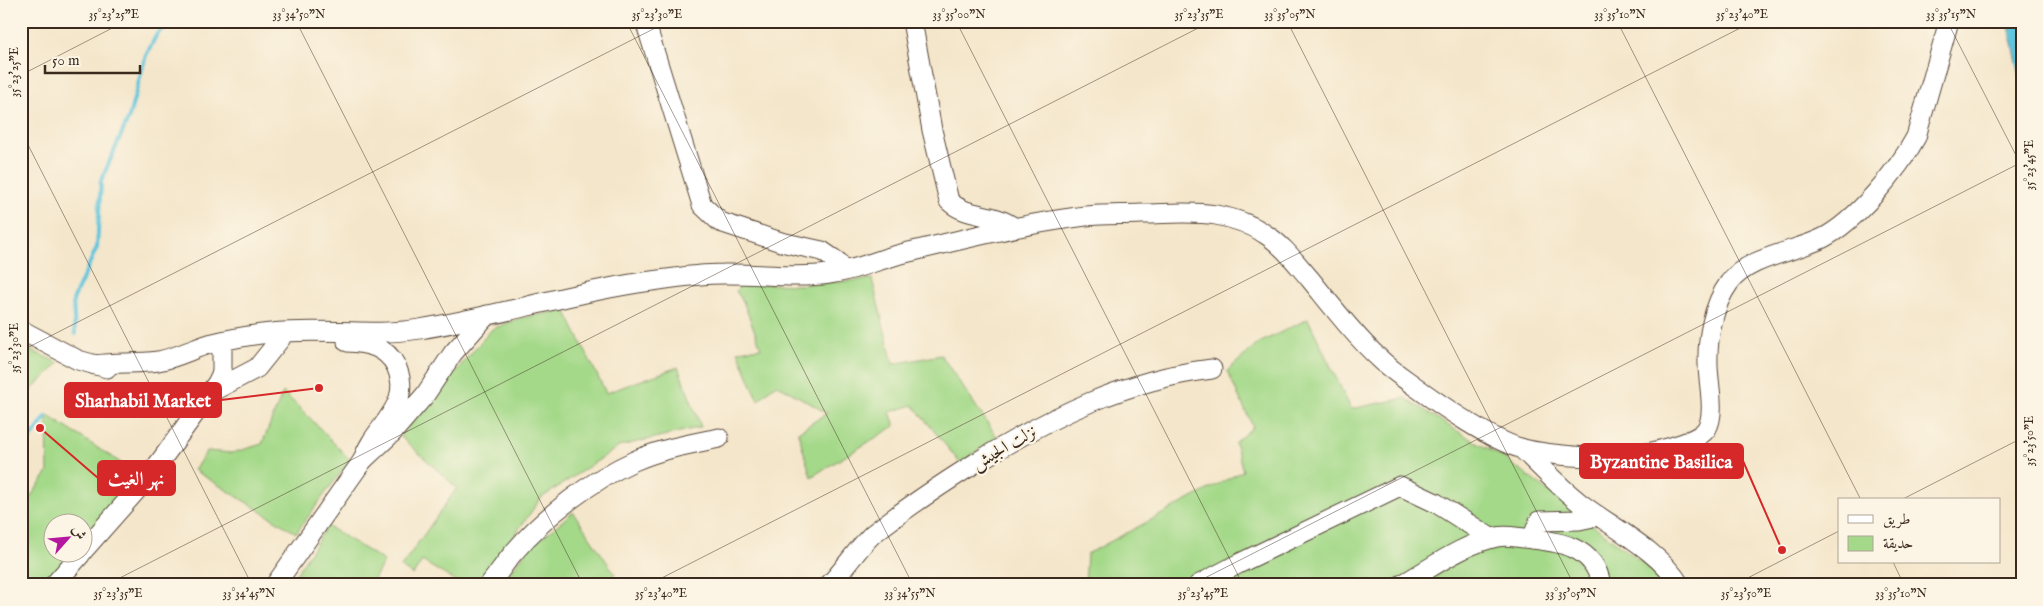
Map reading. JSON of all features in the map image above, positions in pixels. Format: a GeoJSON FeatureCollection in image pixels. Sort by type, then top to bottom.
{"type":"FeatureCollection","features":[{"type":"Feature","properties":{"kind":"street"},"geometry":{"type":"LineString","coordinates":[[645,21],[702,205],[720,222],[781,242],[822,251],[838,262],[843,271]]}},
{"type":"Feature","properties":{"kind":"street"},"geometry":{"type":"LineString","coordinates":[[912,21],[932,130],[949,201],[963,210],[1000,219],[1013,227]]}},
{"type":"Feature","properties":{"kind":"street"},"geometry":{"type":"LineString","coordinates":[[1521,448],[1614,458],[1656,451],[1697,438],[1705,432],[1709,425],[1710,415],[1707,362],[1712,324],[1728,284],[1738,273],[1757,262],[1799,249],[1829,236],[1845,224],[1874,194],[1906,154],[1916,137],[1950,21]]}},
{"type":"Feature","properties":{"kind":"street"},"geometry":{"type":"LineString","coordinates":[[21,330],[78,360],[95,365],[119,362],[140,366],[166,364],[223,344],[273,332],[321,334],[412,330],[445,325],[589,292],[661,280],[722,274],[782,277],[832,274],[877,260],[1013,227],[1082,216],[1189,213],[1218,215],[1246,223],[1268,236],[1288,253],[1381,361],[1434,400],[1481,429],[1521,448],[1578,502],[1654,554],[1672,571],[1680,585]]}},
{"type":"Feature","properties":{"kind":"street"},"geometry":{"type":"LineString","coordinates":[[275,585],[363,460],[392,433],[425,395],[453,353],[486,315]]}},
{"type":"Feature","properties":{"kind":"street"},"geometry":{"type":"LineString","coordinates":[[445,325],[450,328],[455,337],[453,353]]}},
{"type":"Feature","properties":{"kind":"street"},"geometry":{"type":"LineString","coordinates":[[376,346],[412,330]]}},
{"type":"Feature","properties":{"kind":"street"},"geometry":{"type":"LineString","coordinates":[[396,367],[396,350],[405,335],[412,330]]}},
{"type":"Feature","properties":{"kind":"street"},"geometry":{"type":"LineString","coordinates":[[223,344],[321,334],[376,346],[391,358],[402,387],[395,407],[368,447],[363,460]]}},
{"type":"Feature","properties":{"kind":"street"},"geometry":{"type":"LineString","coordinates":[[210,392],[257,368],[281,338]]}},
{"type":"Feature","properties":{"kind":"street"},"geometry":{"type":"LineString","coordinates":[[92,542],[151,474],[210,392],[222,373],[223,344]]}},
{"type":"Feature","properties":{"kind":"street","name":"نزلت الجيش"},"geometry":{"type":"LineString","coordinates":[[829,585],[873,535],[929,492],[1012,440],[1063,413],[1127,388],[1187,372],[1212,369]]}},
{"type":"Feature","properties":{"kind":"street"},"geometry":{"type":"LineString","coordinates":[[402,387],[425,395]]}},
{"type":"Feature","properties":{"kind":"street"},"geometry":{"type":"LineString","coordinates":[[489,585],[515,550],[572,499],[602,479],[635,460],[657,452],[719,438]]}},
{"type":"Feature","properties":{"kind":"street"},"geometry":{"type":"LineString","coordinates":[[1198,585],[1400,486],[1436,503],[1491,538]]}},
{"type":"Feature","properties":{"kind":"street"},"geometry":{"type":"LineString","coordinates":[[1532,539],[1539,521],[1579,520],[1598,516]]}},
{"type":"Feature","properties":{"kind":"street"},"geometry":{"type":"LineString","coordinates":[[1401,585],[1472,545],[1499,536],[1567,544],[1585,554],[1599,575],[1600,585]]}},
{"type":"Feature","properties":{"kind":"street"},"geometry":{"type":"LineString","coordinates":[[54,585],[72,564]]}},
{"type":"Feature","properties":{"kind":"green space"},"geometry":{"type":"Polygon","coordinates":[[[872,279],[893,364],[941,355],[997,437],[960,463],[913,405],[890,412],[895,426],[811,477],[798,432],[827,413],[776,384],[758,401],[738,351],[761,348],[743,301],[736,291],[743,283],[798,285],[872,279]]]}},
{"type":"Feature","properties":{"kind":"green space"},"geometry":{"type":"Polygon","coordinates":[[[565,310],[606,393],[678,367],[701,427],[620,446],[541,498],[479,585],[462,585],[422,561],[413,575],[401,567],[457,488],[400,436],[492,329],[521,318],[565,310]]]}},
{"type":"Feature","properties":{"kind":"green space"},"geometry":{"type":"Polygon","coordinates":[[[1308,319],[1351,409],[1405,398],[1504,458],[1667,581],[1667,585],[1085,585],[1087,554],[1243,471],[1235,442],[1253,427],[1227,371],[1259,343],[1308,319]]]}},
{"type":"Feature","properties":{"kind":"green space"},"geometry":{"type":"Polygon","coordinates":[[[21,346],[59,363],[21,400],[21,346]]]}},
{"type":"Feature","properties":{"kind":"green space"},"geometry":{"type":"Polygon","coordinates":[[[283,392],[350,460],[296,533],[194,470],[207,451],[232,453],[262,444],[283,392]]]}},
{"type":"Feature","properties":{"kind":"green space"},"geometry":{"type":"Polygon","coordinates":[[[47,415],[141,476],[92,533],[92,514],[42,514],[42,564],[66,564],[48,585],[21,585],[21,510],[48,472],[47,415]]]}},
{"type":"Feature","properties":{"kind":"green space"},"geometry":{"type":"Polygon","coordinates":[[[573,512],[615,574],[602,585],[501,585],[527,550],[573,512]]]}},
{"type":"Feature","properties":{"kind":"green space"},"geometry":{"type":"Polygon","coordinates":[[[327,526],[384,561],[371,585],[289,585],[327,526]]]}},
{"type":"Feature","properties":{"kind":"water"},"geometry":{"type":"Polygon","coordinates":[[[2008,21],[2022,21],[2022,85],[2008,21]]]}},
{"type":"Feature","properties":{"kind":"waterway"},"geometry":{"type":"LineString","coordinates":[[75,334],[73,300],[97,247],[101,181],[129,117],[146,55],[157,34],[171,21]]}},
{"type":"Feature","properties":{"kind":"waterway"},"geometry":{"type":"LineString","coordinates":[[21,452],[46,417]]}},
{"type":"Feature","properties":{"kind":"place","name":"Sharhabil Market"},"geometry":{"type":"Point","coordinates":[319,388]}},
{"type":"Feature","properties":{"kind":"place","name":"نهر الغيث"},"geometry":{"type":"Point","coordinates":[40,428]}},
{"type":"Feature","properties":{"kind":"place","name":"Byzantine Basilica"},"geometry":{"type":"Point","coordinates":[1782,550]}}]}
